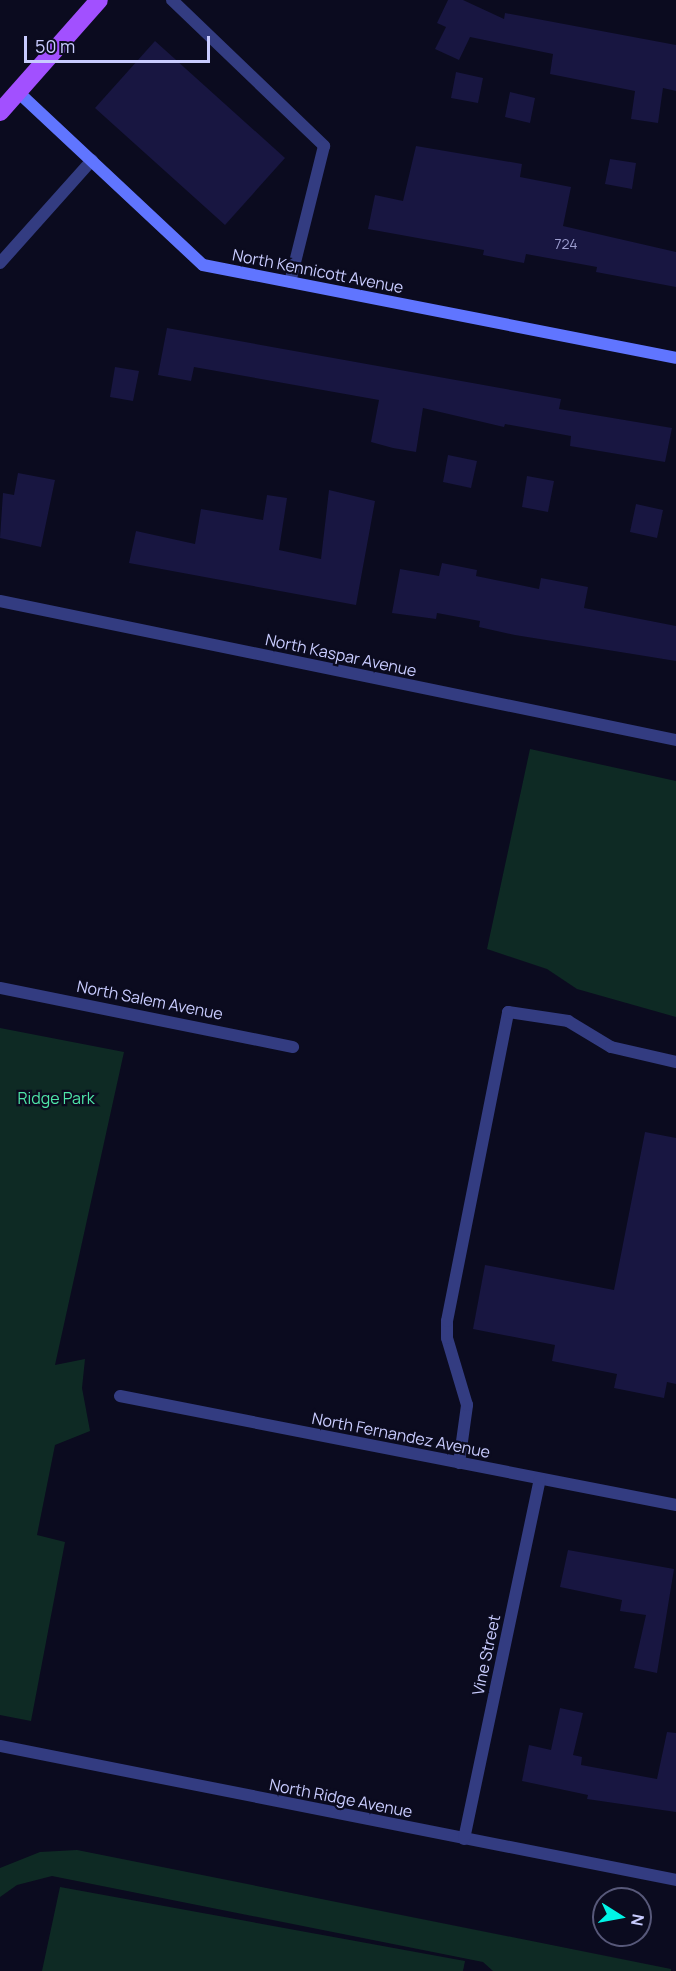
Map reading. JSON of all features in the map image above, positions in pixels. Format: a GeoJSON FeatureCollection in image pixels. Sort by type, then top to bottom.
{"type":"FeatureCollection","features":[{"type":"Feature","properties":{"kind":"main road"},"geometry":{"type":"LineString","coordinates":[[0,112],[99,0]]}},
{"type":"Feature","properties":{"kind":"street"},"geometry":{"type":"LineString","coordinates":[[172,0],[324,146],[290,282]]}},
{"type":"Feature","properties":{"kind":"street","name":"North Kennicott Avenue"},"geometry":{"type":"LineString","coordinates":[[18,92],[203,265],[676,358]]}},
{"type":"Feature","properties":{"kind":"street"},"geometry":{"type":"LineString","coordinates":[[0,263],[92,160]]}},
{"type":"Feature","properties":{"kind":"street","name":"North Kaspar Avenue"},"geometry":{"type":"LineString","coordinates":[[0,601],[676,740]]}},
{"type":"Feature","properties":{"kind":"street","name":"North Salem Avenue"},"geometry":{"type":"LineString","coordinates":[[0,988],[293,1047]]}},
{"type":"Feature","properties":{"kind":"street"},"geometry":{"type":"LineString","coordinates":[[459,1463],[467,1405],[447,1338],[447,1321],[508,1012],[568,1021],[611,1047],[676,1062]]}},
{"type":"Feature","properties":{"kind":"street","name":"North Fernandez Avenue"},"geometry":{"type":"LineString","coordinates":[[120,1396],[676,1505]]}},
{"type":"Feature","properties":{"kind":"street","name":"Vine Street"},"geometry":{"type":"LineString","coordinates":[[464,1839],[540,1479]]}},
{"type":"Feature","properties":{"kind":"street","name":"North Ridge Avenue"},"geometry":{"type":"LineString","coordinates":[[0,1746],[676,1880]]}},
{"type":"Feature","properties":{"kind":"green space"},"geometry":{"type":"Polygon","coordinates":[[[530,749],[676,781],[676,1017],[577,989],[547,969],[487,949],[530,749]]]}},
{"type":"Feature","properties":{"kind":"green space","name":"Ridge Park"},"geometry":{"type":"Polygon","coordinates":[[[0,1028],[124,1052],[55,1365],[85,1359],[82,1388],[90,1431],[55,1445],[37,1535],[65,1542],[31,1721],[0,1715],[0,1028]]]}},
{"type":"Feature","properties":{"kind":"green space"},"geometry":{"type":"Polygon","coordinates":[[[77,1850],[671,1969],[671,1971],[493,1971],[483,1962],[52,1876],[17,1885],[0,1897],[0,1868],[40,1852],[77,1850]]]}},
{"type":"Feature","properties":{"kind":"green space"},"geometry":{"type":"Polygon","coordinates":[[[60,1887],[465,1961],[463,1971],[42,1971],[60,1887]]]}},
{"type":"Feature","properties":{"kind":"building"},"geometry":{"type":"Polygon","coordinates":[[[448,0],[463,0],[504,19],[505,13],[676,45],[676,91],[663,88],[658,123],[631,119],[635,91],[550,74],[553,54],[470,37],[459,60],[435,49],[446,27],[437,23],[448,0]]]}},
{"type":"Feature","properties":{"kind":"building"},"geometry":{"type":"Polygon","coordinates":[[[155,41],[285,158],[225,225],[95,108],[155,41]]]}},
{"type":"Feature","properties":{"kind":"building"},"geometry":{"type":"Polygon","coordinates":[[[456,72],[483,78],[478,103],[451,98],[456,72]]]}},
{"type":"Feature","properties":{"kind":"building"},"geometry":{"type":"Polygon","coordinates":[[[510,92],[535,98],[530,123],[505,117],[510,92]]]}},
{"type":"Feature","properties":{"kind":"building"},"geometry":{"type":"Polygon","coordinates":[[[416,146],[522,164],[520,177],[571,187],[563,226],[676,252],[676,287],[596,272],[597,267],[526,254],[524,263],[483,255],[484,250],[368,229],[375,195],[403,201],[416,146]]]}},
{"type":"Feature","properties":{"kind":"building"},"geometry":{"type":"Polygon","coordinates":[[[610,159],[636,163],[632,189],[605,184],[610,159]]]}},
{"type":"Feature","properties":{"kind":"building"},"geometry":{"type":"Polygon","coordinates":[[[167,328],[561,399],[559,409],[672,428],[665,462],[570,446],[571,436],[505,424],[504,427],[423,408],[416,452],[393,448],[371,442],[379,400],[194,367],[191,381],[158,375],[167,328]]]}},
{"type":"Feature","properties":{"kind":"building"},"geometry":{"type":"Polygon","coordinates":[[[115,367],[139,371],[133,401],[110,397],[115,367]]]}},
{"type":"Feature","properties":{"kind":"building"},"geometry":{"type":"Polygon","coordinates":[[[448,455],[477,461],[471,488],[443,482],[448,455]]]}},
{"type":"Feature","properties":{"kind":"building"},"geometry":{"type":"Polygon","coordinates":[[[18,473],[55,480],[41,547],[0,538],[3,493],[14,495],[18,473]]]}},
{"type":"Feature","properties":{"kind":"building"},"geometry":{"type":"Polygon","coordinates":[[[527,476],[554,481],[548,512],[522,507],[527,476]]]}},
{"type":"Feature","properties":{"kind":"building"},"geometry":{"type":"Polygon","coordinates":[[[329,490],[375,501],[356,605],[129,563],[136,531],[195,544],[201,509],[263,520],[267,495],[287,498],[279,550],[321,559],[329,490]]]}},
{"type":"Feature","properties":{"kind":"building"},"geometry":{"type":"Polygon","coordinates":[[[636,504],[663,510],[657,538],[630,532],[636,504]]]}},
{"type":"Feature","properties":{"kind":"building"},"geometry":{"type":"Polygon","coordinates":[[[442,563],[477,570],[476,576],[539,589],[541,578],[588,587],[584,608],[676,626],[676,661],[515,635],[479,627],[480,621],[437,613],[436,619],[392,613],[400,569],[439,576],[442,563]]]}},
{"type":"Feature","properties":{"kind":"building"},"geometry":{"type":"Polygon","coordinates":[[[645,1132],[676,1138],[676,1384],[667,1382],[664,1398],[614,1388],[617,1374],[552,1361],[555,1345],[473,1329],[485,1265],[614,1290],[645,1132]]]}},
{"type":"Feature","properties":{"kind":"building"},"geometry":{"type":"Polygon","coordinates":[[[568,1550],[674,1569],[657,1673],[634,1668],[646,1615],[620,1611],[622,1600],[560,1587],[568,1550]]]}},
{"type":"Feature","properties":{"kind":"building"},"geometry":{"type":"Polygon","coordinates":[[[560,1708],[583,1713],[573,1755],[582,1757],[581,1765],[657,1779],[667,1732],[676,1733],[676,1812],[587,1799],[588,1795],[522,1781],[529,1745],[551,1750],[560,1708]]]}}]}
